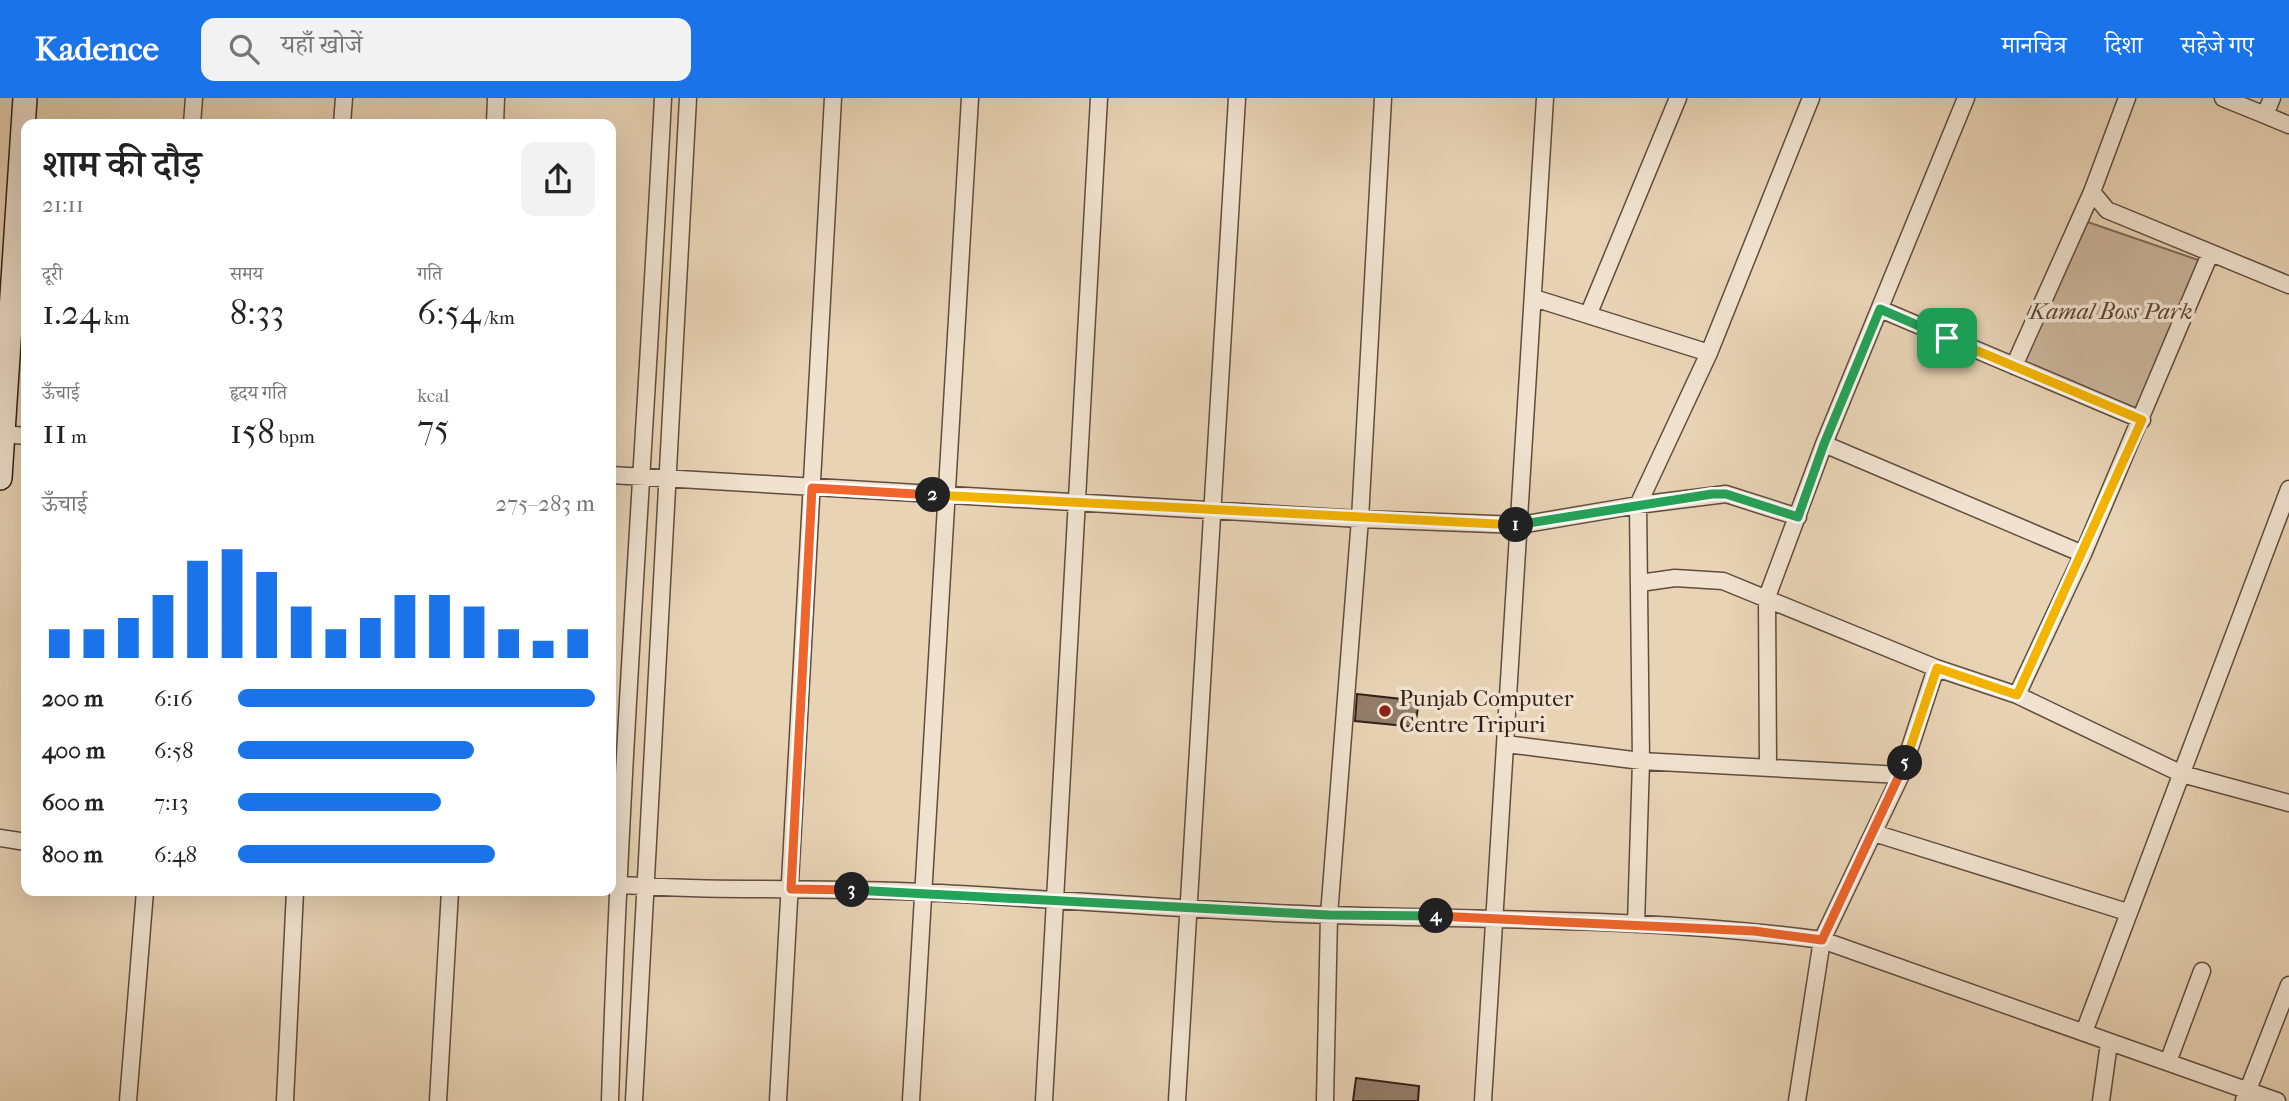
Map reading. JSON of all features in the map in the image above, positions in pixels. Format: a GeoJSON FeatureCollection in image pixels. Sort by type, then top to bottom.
{"type":"FeatureCollection","features":[{"type":"Feature","properties":{"kind":"street"},"geometry":{"type":"LineString","coordinates":[[24,119],[25,98]]}},
{"type":"Feature","properties":{"kind":"street"},"geometry":{"type":"LineString","coordinates":[[192,119],[194,98]]}},
{"type":"Feature","properties":{"kind":"street"},"geometry":{"type":"LineString","coordinates":[[342,119],[344,98]]}},
{"type":"Feature","properties":{"kind":"street"},"geometry":{"type":"LineString","coordinates":[[495,119],[496,98]]}},
{"type":"Feature","properties":{"kind":"street"},"geometry":{"type":"LineString","coordinates":[[616,857],[644,477],[663,98]]}},
{"type":"Feature","properties":{"kind":"street"},"geometry":{"type":"LineString","coordinates":[[634,1101],[688,98]]}},
{"type":"Feature","properties":{"kind":"street"},"geometry":{"type":"LineString","coordinates":[[778,1101],[833,98]]}},
{"type":"Feature","properties":{"kind":"street"},"geometry":{"type":"LineString","coordinates":[[911,1101],[970,98]]}},
{"type":"Feature","properties":{"kind":"street"},"geometry":{"type":"LineString","coordinates":[[1044,1101],[1099,98]]}},
{"type":"Feature","properties":{"kind":"street"},"geometry":{"type":"LineString","coordinates":[[1177,1101],[1186,908],[1237,98]]}},
{"type":"Feature","properties":{"kind":"street"},"geometry":{"type":"LineString","coordinates":[[1325,1101],[1329,915],[1360,519],[1383,98]]}},
{"type":"Feature","properties":{"kind":"street"},"geometry":{"type":"LineString","coordinates":[[1483,1101],[1545,98]]}},
{"type":"Feature","properties":{"kind":"street"},"geometry":{"type":"LineString","coordinates":[[1636,924],[1641,761],[1638,505],[1709,353],[1811,98]]}},
{"type":"Feature","properties":{"kind":"street"},"geometry":{"type":"LineString","coordinates":[[1768,766],[1767,597],[1824,444],[1966,98]]}},
{"type":"Feature","properties":{"kind":"street"},"geometry":{"type":"LineString","coordinates":[[2014,366],[2092,192],[2127,98]]}},
{"type":"Feature","properties":{"kind":"street"},"geometry":{"type":"LineString","coordinates":[[2223,98],[2289,125]]}},
{"type":"Feature","properties":{"kind":"street"},"geometry":{"type":"LineString","coordinates":[[2265,115],[2272,98]]}},
{"type":"Feature","properties":{"kind":"street"},"geometry":{"type":"LineString","coordinates":[[1589,313],[1676,101]]}},
{"type":"Feature","properties":{"kind":"street"},"geometry":{"type":"LineString","coordinates":[[0,478],[21,156]]}},
{"type":"Feature","properties":{"kind":"street"},"geometry":{"type":"LineString","coordinates":[[2092,192],[2107,210],[2289,285]]}},
{"type":"Feature","properties":{"kind":"street"},"geometry":{"type":"LineString","coordinates":[[2017,695],[2142,420],[2210,254]]}},
{"type":"Feature","properties":{"kind":"street"},"geometry":{"type":"LineString","coordinates":[[1534,298],[1589,313],[1709,353]]}},
{"type":"Feature","properties":{"kind":"street"},"geometry":{"type":"LineString","coordinates":[[1880,309],[2142,420]]}},
{"type":"Feature","properties":{"kind":"street"},"geometry":{"type":"LineString","coordinates":[[2,434],[21,436]]}},
{"type":"Feature","properties":{"kind":"street"},"geometry":{"type":"LineString","coordinates":[[1824,444],[2083,554]]}},
{"type":"Feature","properties":{"kind":"street"},"geometry":{"type":"LineString","coordinates":[[616,475],[667,481],[1360,519],[1520,525],[1638,505],[1726,494],[1798,517]]}},
{"type":"Feature","properties":{"kind":"street"},"geometry":{"type":"LineString","coordinates":[[2084,1032],[2127,912],[2289,489]]}},
{"type":"Feature","properties":{"kind":"street"},"geometry":{"type":"LineString","coordinates":[[1640,583],[1696,578],[1723,581],[1937,668],[2017,695],[2182,774],[2289,803]]}},
{"type":"Feature","properties":{"kind":"street"},"geometry":{"type":"LineString","coordinates":[[1797,1101],[1822,940],[1900,775],[1937,668]]}},
{"type":"Feature","properties":{"kind":"street"},"geometry":{"type":"LineString","coordinates":[[1506,744],[1641,761],[1900,775]]}},
{"type":"Feature","properties":{"kind":"street"},"geometry":{"type":"LineString","coordinates":[[1874,833],[2127,912]]}},
{"type":"Feature","properties":{"kind":"street"},"geometry":{"type":"LineString","coordinates":[[0,838],[21,841]]}},
{"type":"Feature","properties":{"kind":"street"},"geometry":{"type":"LineString","coordinates":[[616,884],[922,892],[1055,902],[1329,915],[1493,917],[1754,931],[1822,940],[2168,1062],[2246,1096],[2277,1101]]}},
{"type":"Feature","properties":{"kind":"street"},"geometry":{"type":"LineString","coordinates":[[128,1101],[145,896]]}},
{"type":"Feature","properties":{"kind":"street"},"geometry":{"type":"LineString","coordinates":[[285,1101],[295,896]]}},
{"type":"Feature","properties":{"kind":"street"},"geometry":{"type":"LineString","coordinates":[[438,1101],[450,896]]}},
{"type":"Feature","properties":{"kind":"street"},"geometry":{"type":"LineString","coordinates":[[610,1101],[614,896]]}},
{"type":"Feature","properties":{"kind":"street"},"geometry":{"type":"LineString","coordinates":[[2168,1062],[2202,971]]}},
{"type":"Feature","properties":{"kind":"street"},"geometry":{"type":"LineString","coordinates":[[2246,1096],[2289,985]]}},
{"type":"Feature","properties":{"kind":"street"},"geometry":{"type":"LineString","coordinates":[[2101,1101],[2109,1043]]}},
{"type":"Feature","properties":{"kind":"green space","name":"Kamal Boss Park"},"geometry":{"type":"Polygon","coordinates":[[[2073,217],[2207,263],[2142,420],[2014,366],[2073,217]]]}},
{"type":"Feature","properties":{"kind":"building","name":"Punjab Computer Centre Tripuri"},"geometry":{"type":"Polygon","coordinates":[[[1357,694],[1419,701],[1415,727],[1355,721],[1357,694]]]}},
{"type":"Feature","properties":{"kind":"building"},"geometry":{"type":"Polygon","coordinates":[[[1356,1078],[1419,1086],[1418,1101],[1353,1101],[1356,1078]]]}},
{"type":"Feature","properties":{"kind":"place","name":"Punjab Computer Centre Tripuri"},"geometry":{"type":"Point","coordinates":[1385,711]}},
{"type":"Feature","properties":{"kind":"route"},"geometry":{"type":"LineString","coordinates":[[1880,309],[1947,338],[2142,420],[2017,695],[1937,668],[1900,775],[1822,940],[1754,931],[1493,917],[1329,915],[1055,902],[922,892],[791,889],[812,488],[1360,519],[1520,525],[1638,505],[1726,494],[1798,517],[1824,444],[1880,309]]}}]}
